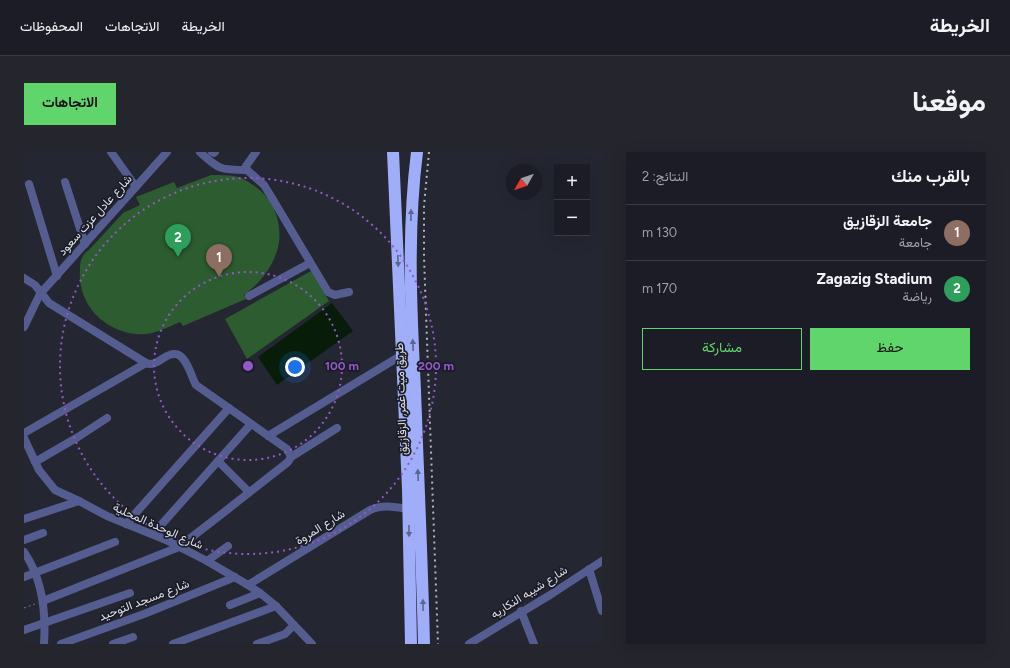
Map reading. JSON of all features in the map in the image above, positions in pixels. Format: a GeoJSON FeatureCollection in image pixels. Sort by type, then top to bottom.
{"type":"FeatureCollection","features":[{"type":"Feature","properties":{"kind":"highway","name":"طريق ميت غمر, الزقازيق"},"geometry":{"type":"LineString","coordinates":[[393,152],[409,509],[411,644]]}},
{"type":"Feature","properties":{"kind":"highway","name":"طريق ميت غمر, الزقازيق"},"geometry":{"type":"LineString","coordinates":[[416,152],[411,214],[412,313],[424,644]]}},
{"type":"Feature","properties":{"kind":"highway"},"geometry":{"type":"LineString","coordinates":[[395,180],[403,171],[410,171],[414,174]]}},
{"type":"Feature","properties":{"kind":"street"},"geometry":{"type":"LineString","coordinates":[[111,152],[136,187]]}},
{"type":"Feature","properties":{"kind":"street","name":"شارع عادل عزت سعود"},"geometry":{"type":"LineString","coordinates":[[24,327],[40,294],[168,152]]}},
{"type":"Feature","properties":{"kind":"street"},"geometry":{"type":"LineString","coordinates":[[200,152],[215,166],[222,169],[247,170],[264,185],[328,292],[335,295],[349,292]]}},
{"type":"Feature","properties":{"kind":"street"},"geometry":{"type":"LineString","coordinates":[[212,152],[214,154],[215,152]]}},
{"type":"Feature","properties":{"kind":"street"},"geometry":{"type":"LineString","coordinates":[[247,170],[246,166],[256,152]]}},
{"type":"Feature","properties":{"kind":"street"},"geometry":{"type":"LineString","coordinates":[[65,182],[85,244]]}},
{"type":"Feature","properties":{"kind":"street"},"geometry":{"type":"LineString","coordinates":[[29,184],[56,276]]}},
{"type":"Feature","properties":{"kind":"street"},"geometry":{"type":"LineString","coordinates":[[249,296],[310,263]]}},
{"type":"Feature","properties":{"kind":"street"},"geometry":{"type":"LineString","coordinates":[[24,278],[35,285],[40,294],[49,303],[149,365],[154,364],[171,354],[182,356],[196,384],[287,449],[290,457]]}},
{"type":"Feature","properties":{"kind":"street"},"geometry":{"type":"LineString","coordinates":[[268,436],[402,355]]}},
{"type":"Feature","properties":{"kind":"street"},"geometry":{"type":"LineString","coordinates":[[24,433],[146,363]]}},
{"type":"Feature","properties":{"kind":"street"},"geometry":{"type":"LineString","coordinates":[[126,524],[229,408]]}},
{"type":"Feature","properties":{"kind":"street"},"geometry":{"type":"LineString","coordinates":[[35,462],[107,418]]}},
{"type":"Feature","properties":{"kind":"street"},"geometry":{"type":"LineString","coordinates":[[153,534],[251,424]]}},
{"type":"Feature","properties":{"kind":"street"},"geometry":{"type":"LineString","coordinates":[[43,602],[179,547],[288,462],[290,457],[336,428]]}},
{"type":"Feature","properties":{"kind":"street","name":"شارع الوحدة المحلية"},"geometry":{"type":"LineString","coordinates":[[24,438],[43,477],[54,490],[107,516],[153,534],[235,577],[260,593],[276,606],[312,644]]}},
{"type":"Feature","properties":{"kind":"street"},"geometry":{"type":"LineString","coordinates":[[218,461],[249,492]]}},
{"type":"Feature","properties":{"kind":"street"},"geometry":{"type":"LineString","coordinates":[[24,519],[79,501]]}},
{"type":"Feature","properties":{"kind":"street","name":"شارع المروة"},"geometry":{"type":"LineString","coordinates":[[248,585],[370,510],[379,506],[409,509]]}},
{"type":"Feature","properties":{"kind":"street"},"geometry":{"type":"LineString","coordinates":[[24,540],[43,532]]}},
{"type":"Feature","properties":{"kind":"street"},"geometry":{"type":"LineString","coordinates":[[24,577],[115,542]]}},
{"type":"Feature","properties":{"kind":"street"},"geometry":{"type":"LineString","coordinates":[[207,561],[228,546]]}},
{"type":"Feature","properties":{"kind":"street"},"geometry":{"type":"LineString","coordinates":[[25,554],[35,573],[43,602],[44,644]]}},
{"type":"Feature","properties":{"kind":"street","name":"شارع شيبه النكاريه"},"geometry":{"type":"LineString","coordinates":[[469,644],[602,561]]}},
{"type":"Feature","properties":{"kind":"street"},"geometry":{"type":"LineString","coordinates":[[589,569],[602,611]]}},
{"type":"Feature","properties":{"kind":"street","name":"شارع مسجد التوحيد"},"geometry":{"type":"LineString","coordinates":[[61,644],[144,614],[235,577]]}},
{"type":"Feature","properties":{"kind":"street"},"geometry":{"type":"LineString","coordinates":[[24,630],[130,593]]}},
{"type":"Feature","properties":{"kind":"street"},"geometry":{"type":"LineString","coordinates":[[230,605],[260,593]]}},
{"type":"Feature","properties":{"kind":"street"},"geometry":{"type":"LineString","coordinates":[[173,644],[276,606]]}},
{"type":"Feature","properties":{"kind":"street"},"geometry":{"type":"LineString","coordinates":[[520,611],[534,644]]}},
{"type":"Feature","properties":{"kind":"street"},"geometry":{"type":"LineString","coordinates":[[257,644],[285,634],[294,625]]}},
{"type":"Feature","properties":{"kind":"street"},"geometry":{"type":"LineString","coordinates":[[113,644],[133,637]]}},
{"type":"Feature","properties":{"kind":"path"},"geometry":{"type":"LineString","coordinates":[[24,608],[43,602]]}},
{"type":"Feature","properties":{"kind":"green space"},"geometry":{"type":"Polygon","coordinates":[[[211,175],[229,175],[242,178],[264,194],[274,208],[279,224],[279,242],[275,257],[267,272],[256,285],[244,295],[246,299],[183,326],[180,322],[153,333],[136,334],[112,327],[103,321],[94,313],[87,303],[83,293],[80,281],[80,268],[83,256],[123,213],[140,205],[136,197],[174,182],[177,188],[211,175]]]}},
{"type":"Feature","properties":{"kind":"green space"},"geometry":{"type":"Polygon","coordinates":[[[311,271],[329,301],[247,359],[225,319],[311,271]]]}},
{"type":"Feature","properties":{"kind":"shaded area"},"geometry":{"type":"Polygon","coordinates":[[[332,303],[353,331],[277,385],[258,357],[332,303]]]}},
{"type":"Feature","properties":{"kind":"railway"},"geometry":{"type":"LineString","coordinates":[[429,152],[424,206],[424,257],[438,644]]}},
{"type":"Feature","properties":{"kind":"place","name":"Zagazig Stadium"},"geometry":{"type":"Point","coordinates":[178,257]}},
{"type":"Feature","properties":{"kind":"place","name":"جامعة الزقازيق"},"geometry":{"type":"Point","coordinates":[219,277]}}]}
